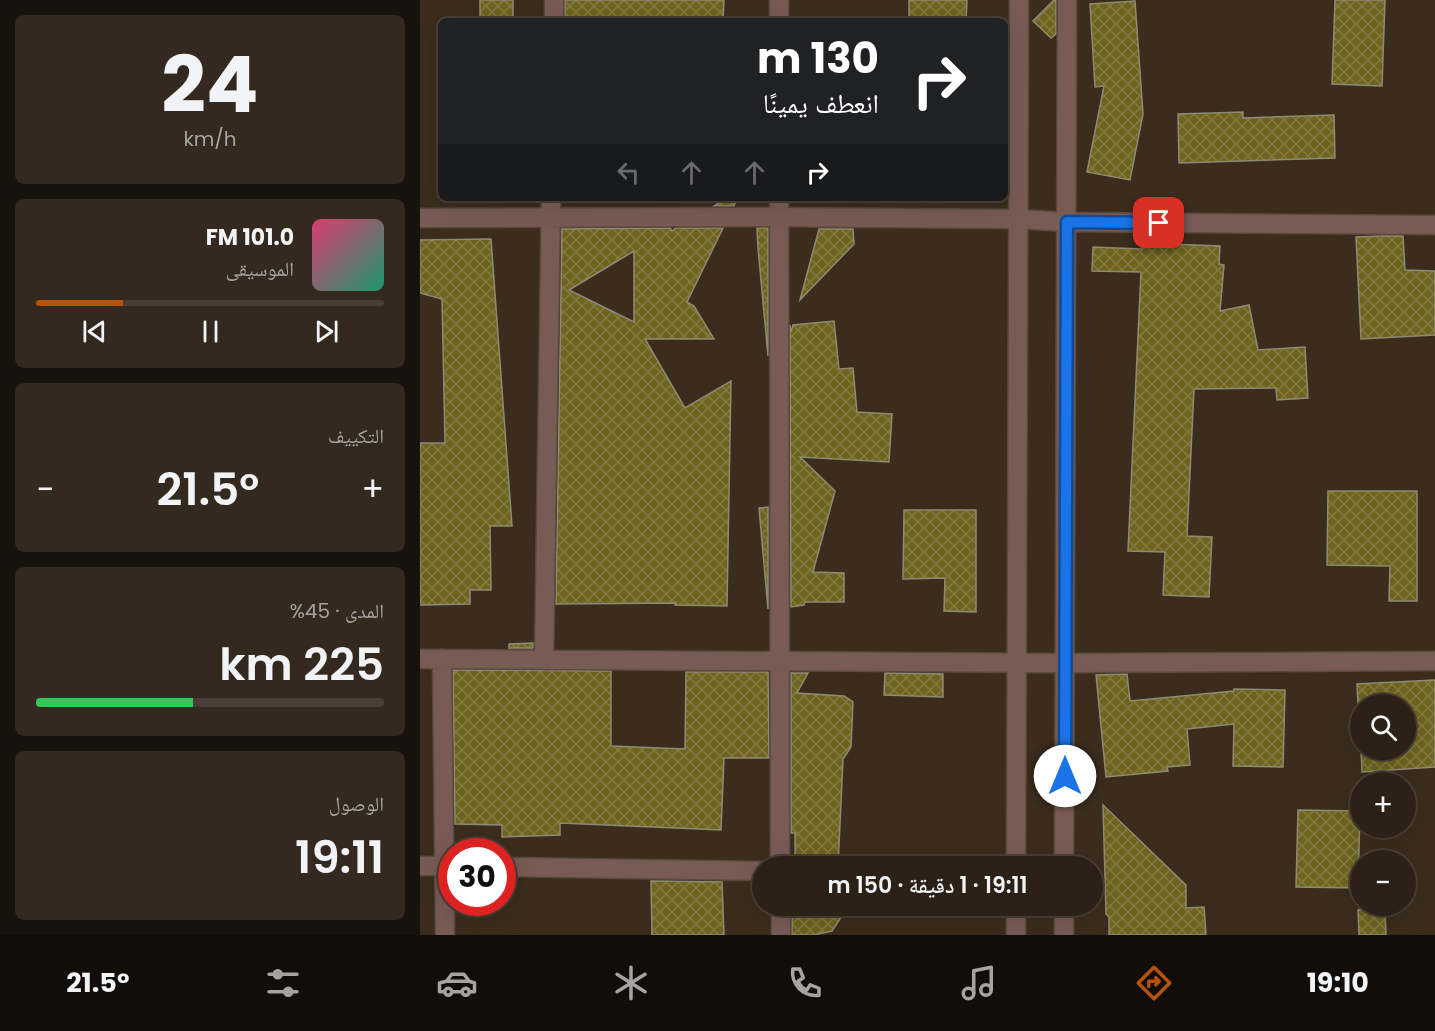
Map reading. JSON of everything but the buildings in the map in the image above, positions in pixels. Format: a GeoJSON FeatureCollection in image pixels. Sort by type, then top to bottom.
{"type":"FeatureCollection","features":[{"type":"Feature","properties":{"kind":"street"},"geometry":{"type":"LineString","coordinates":[[554,0],[554,18]]}},
{"type":"Feature","properties":{"kind":"street"},"geometry":{"type":"LineString","coordinates":[[779,0],[779,18]]}},
{"type":"Feature","properties":{"kind":"street"},"geometry":{"type":"LineString","coordinates":[[1016,856],[1019,0]]}},
{"type":"Feature","properties":{"kind":"street"},"geometry":{"type":"LineString","coordinates":[[1064,856],[1067,0]]}},
{"type":"Feature","properties":{"kind":"street"},"geometry":{"type":"LineString","coordinates":[[544,660],[551,201]]}},
{"type":"Feature","properties":{"kind":"street"},"geometry":{"type":"LineString","coordinates":[[779,201],[780,856]]}},
{"type":"Feature","properties":{"kind":"street"},"geometry":{"type":"LineString","coordinates":[[420,218],[779,217],[1435,225]]}},
{"type":"Feature","properties":{"kind":"street"},"geometry":{"type":"LineString","coordinates":[[420,659],[1065,663],[1435,661]]}},
{"type":"Feature","properties":{"kind":"street"},"geometry":{"type":"LineString","coordinates":[[442,659],[447,838]]}},
{"type":"Feature","properties":{"kind":"street"},"geometry":{"type":"LineString","coordinates":[[420,866],[438,866]]}},
{"type":"Feature","properties":{"kind":"street"},"geometry":{"type":"LineString","coordinates":[[516,867],[752,871]]}},
{"type":"Feature","properties":{"kind":"street"},"geometry":{"type":"LineString","coordinates":[[445,935],[446,916]]}},
{"type":"Feature","properties":{"kind":"street"},"geometry":{"type":"LineString","coordinates":[[780,916],[781,935]]}},
{"type":"Feature","properties":{"kind":"street"},"geometry":{"type":"LineString","coordinates":[[1016,916],[1016,935]]}},
{"type":"Feature","properties":{"kind":"street"},"geometry":{"type":"LineString","coordinates":[[1064,916],[1064,935]]}},
{"type":"Feature","properties":{"kind":"route"},"geometry":{"type":"LineString","coordinates":[[1065,776],[1067,222],[1159,223]]}}]}
